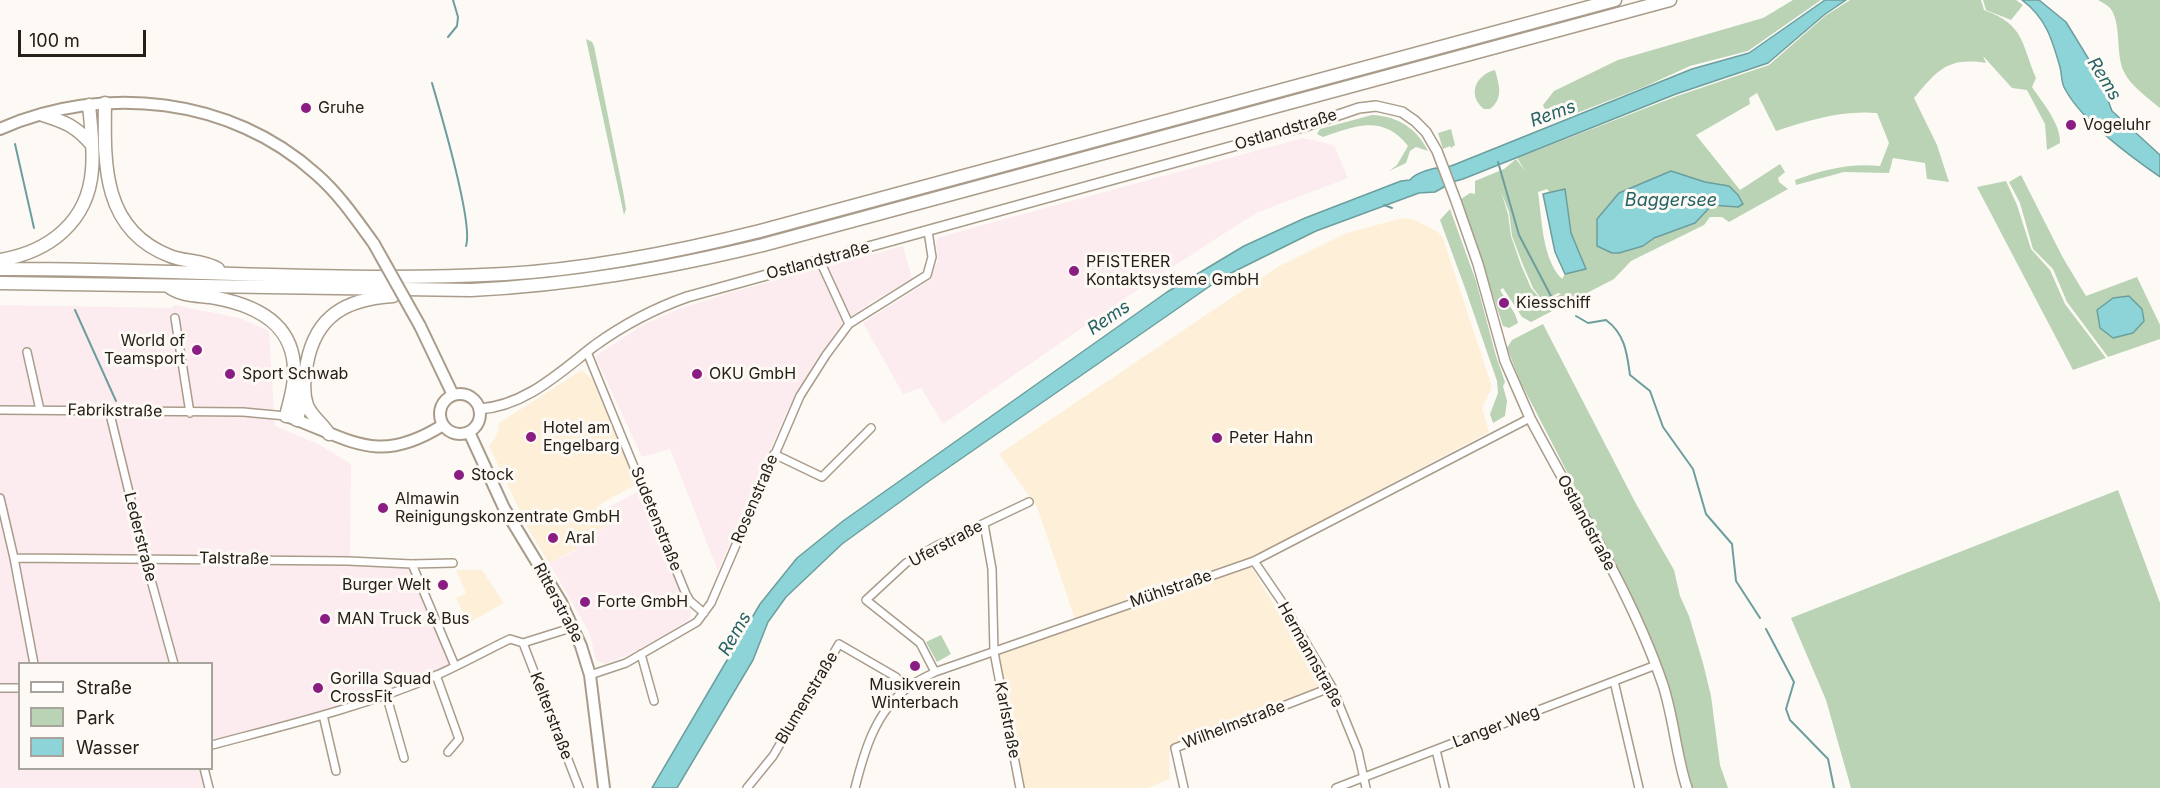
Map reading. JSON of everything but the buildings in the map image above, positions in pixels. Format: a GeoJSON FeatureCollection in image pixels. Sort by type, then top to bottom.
{"type":"FeatureCollection","features":[{"type":"Feature","properties":{"kind":"highway"},"geometry":{"type":"LineString","coordinates":[[0,269],[458,275],[548,270],[634,259],[760,231],[1615,0]]}},
{"type":"Feature","properties":{"kind":"highway"},"geometry":{"type":"LineString","coordinates":[[0,283],[471,290],[593,279],[696,261],[829,227],[1670,0]]}},
{"type":"Feature","properties":{"kind":"highway"},"geometry":{"type":"LineString","coordinates":[[105,103],[106,169],[116,207],[127,225],[140,239],[155,249],[188,261],[210,264],[224,272]]}},
{"type":"Feature","properties":{"kind":"highway"},"geometry":{"type":"LineString","coordinates":[[0,260],[31,252],[46,245],[61,235],[82,209],[89,191],[93,170],[89,105]]}},
{"type":"Feature","properties":{"kind":"highway"},"geometry":{"type":"LineString","coordinates":[[43,115],[63,121],[80,130],[92,145]]}},
{"type":"Feature","properties":{"kind":"highway"},"geometry":{"type":"LineString","coordinates":[[167,285],[178,294],[203,296],[242,304],[267,316],[279,328],[290,346],[294,369],[291,418]]}},
{"type":"Feature","properties":{"kind":"highway"},"geometry":{"type":"LineString","coordinates":[[329,434],[308,407],[304,392],[307,362],[313,341],[325,322],[343,307],[377,297],[456,295],[471,290]]}},
{"type":"Feature","properties":{"kind":"highway"},"geometry":{"type":"LineString","coordinates":[[291,418],[304,392]]}},
{"type":"Feature","properties":{"kind":"main road"},"geometry":{"type":"LineString","coordinates":[[0,129],[43,115],[89,105],[138,102],[178,106],[231,121],[276,145],[316,173],[342,200],[374,244],[420,326],[453,395]]}},
{"type":"Feature","properties":{"kind":"main road"},"geometry":{"type":"LineString","coordinates":[[453,395],[469,396],[479,409],[477,424],[469,432],[452,432],[443,425],[441,408],[444,402],[453,395]]}},
{"type":"Feature","properties":{"kind":"main road","name":"Fabrikstraße"},"geometry":{"type":"LineString","coordinates":[[291,418],[347,441],[386,447],[422,438],[443,425]]}},
{"type":"Feature","properties":{"kind":"main road","name":"Ritterstraße"},"geometry":{"type":"LineString","coordinates":[[469,432],[504,508],[574,627],[590,675],[604,788]]}},
{"type":"Feature","properties":{"kind":"street","name":"Ostlandstraße"},"geometry":{"type":"LineString","coordinates":[[479,409],[513,402],[537,388],[625,325],[672,302],[1306,126],[1367,106],[1385,106],[1409,116],[1426,132],[1437,151],[1478,264],[1505,362],[1530,418],[1637,619],[1656,665],[1670,711],[1687,788]]}},
{"type":"Feature","properties":{"kind":"street","name":"Rosenstraße"},"geometry":{"type":"LineString","coordinates":[[590,675],[626,663],[697,622],[704,613],[800,396],[849,324],[927,275],[932,257],[928,231]]}},
{"type":"Feature","properties":{"kind":"street"},"geometry":{"type":"LineString","coordinates":[[820,261],[849,324]]}},
{"type":"Feature","properties":{"kind":"street"},"geometry":{"type":"LineString","coordinates":[[175,318],[190,413]]}},
{"type":"Feature","properties":{"kind":"street"},"geometry":{"type":"LineString","coordinates":[[27,352],[40,410]]}},
{"type":"Feature","properties":{"kind":"street","name":"Sudetenstraße"},"geometry":{"type":"LineString","coordinates":[[587,352],[686,594],[690,601],[704,613]]}},
{"type":"Feature","properties":{"kind":"street","name":"Fabrikstraße"},"geometry":{"type":"LineString","coordinates":[[0,410],[243,412],[291,418]]}},
{"type":"Feature","properties":{"kind":"street","name":"Lederstraße"},"geometry":{"type":"LineString","coordinates":[[109,410],[145,558],[174,662]]}},
{"type":"Feature","properties":{"kind":"street","name":"Mühlstraße"},"geometry":{"type":"LineString","coordinates":[[855,788],[862,759],[874,728],[888,707],[906,688],[935,672],[1254,561],[1530,418]]}},
{"type":"Feature","properties":{"kind":"street"},"geometry":{"type":"LineString","coordinates":[[774,454],[822,477],[871,428]]}},
{"type":"Feature","properties":{"kind":"street"},"geometry":{"type":"LineString","coordinates":[[0,498],[34,662]]}},
{"type":"Feature","properties":{"kind":"street","name":"Uferstraße"},"geometry":{"type":"LineString","coordinates":[[935,672],[920,643],[866,600],[906,563],[936,546],[1029,502]]}},
{"type":"Feature","properties":{"kind":"street","name":"Karlstraße"},"geometry":{"type":"LineString","coordinates":[[984,524],[992,568],[994,652],[1020,788]]}},
{"type":"Feature","properties":{"kind":"street","name":"Talstraße"},"geometry":{"type":"LineString","coordinates":[[14,558],[453,563]]}},
{"type":"Feature","properties":{"kind":"street","name":"Hermannstraße"},"geometry":{"type":"LineString","coordinates":[[1254,561],[1282,602],[1332,687],[1358,751],[1366,788]]}},
{"type":"Feature","properties":{"kind":"street"},"geometry":{"type":"LineString","coordinates":[[412,564],[455,666]]}},
{"type":"Feature","properties":{"kind":"street"},"geometry":{"type":"LineString","coordinates":[[213,745],[323,716],[386,694],[436,675],[510,639],[524,644],[574,627]]}},
{"type":"Feature","properties":{"kind":"street","name":"Kelterstraße"},"geometry":{"type":"LineString","coordinates":[[524,644],[579,788]]}},
{"type":"Feature","properties":{"kind":"street","name":"Blumenstraße"},"geometry":{"type":"LineString","coordinates":[[747,788],[773,756],[839,644],[897,677],[906,688]]}},
{"type":"Feature","properties":{"kind":"street"},"geometry":{"type":"LineString","coordinates":[[641,654],[654,701]]}},
{"type":"Feature","properties":{"kind":"street","name":"Langer Weg"},"geometry":{"type":"LineString","coordinates":[[1336,788],[1656,665]]}},
{"type":"Feature","properties":{"kind":"street"},"geometry":{"type":"LineString","coordinates":[[436,675],[459,739],[448,752]]}},
{"type":"Feature","properties":{"kind":"street"},"geometry":{"type":"LineString","coordinates":[[1614,681],[1640,788]]}},
{"type":"Feature","properties":{"kind":"street","name":"Wilhelmstraße"},"geometry":{"type":"LineString","coordinates":[[1184,788],[1175,748],[1332,687]]}},
{"type":"Feature","properties":{"kind":"street"},"geometry":{"type":"LineString","coordinates":[[0,688],[18,688]]}},
{"type":"Feature","properties":{"kind":"street"},"geometry":{"type":"LineString","coordinates":[[386,694],[404,758]]}},
{"type":"Feature","properties":{"kind":"street"},"geometry":{"type":"LineString","coordinates":[[323,716],[336,771]]}},
{"type":"Feature","properties":{"kind":"street"},"geometry":{"type":"LineString","coordinates":[[1436,750],[1445,788]]}},
{"type":"Feature","properties":{"kind":"street"},"geometry":{"type":"LineString","coordinates":[[204,770],[209,788]]}},
{"type":"Feature","properties":{"kind":"shaded area"},"geometry":{"type":"Polygon","coordinates":[[[1303,138],[1334,145],[1348,178],[1256,213],[1146,284],[943,424],[921,388],[903,394],[863,323],[930,280],[938,260],[936,241],[939,237],[1303,138]]]}},
{"type":"Feature","properties":{"kind":"shaded area"},"geometry":{"type":"Polygon","coordinates":[[[1402,218],[1415,220],[1438,232],[1443,238],[1492,387],[1482,408],[1489,432],[1247,560],[1325,690],[1169,752],[1170,779],[1148,788],[1023,788],[995,647],[1075,619],[1037,507],[999,454],[1279,266],[1347,233],[1402,218]]]}},
{"type":"Feature","properties":{"kind":"shaded area"},"geometry":{"type":"Polygon","coordinates":[[[903,246],[912,279],[870,303],[843,323],[818,357],[787,411],[718,571],[670,449],[642,457],[595,356],[643,325],[679,309],[732,292],[903,246]]]}},
{"type":"Feature","properties":{"kind":"shaded area"},"geometry":{"type":"Polygon","coordinates":[[[0,305],[172,308],[174,305],[240,318],[269,331],[275,426],[318,444],[351,464],[350,561],[409,566],[451,664],[435,673],[323,713],[213,741],[213,662],[18,662],[18,770],[200,770],[205,788],[0,788],[0,305]]]}},
{"type":"Feature","properties":{"kind":"shaded area"},"geometry":{"type":"Polygon","coordinates":[[[582,370],[592,379],[637,484],[599,505],[608,525],[578,541],[577,549],[549,563],[529,530],[489,446],[498,433],[499,423],[582,370]]]}},
{"type":"Feature","properties":{"kind":"shaded area"},"geometry":{"type":"Polygon","coordinates":[[[641,490],[691,615],[689,619],[668,633],[626,656],[605,664],[596,660],[589,632],[549,563],[577,550],[575,545],[578,541],[608,525],[601,511],[641,490]]]}},
{"type":"Feature","properties":{"kind":"shaded area"},"geometry":{"type":"Polygon","coordinates":[[[456,570],[482,570],[504,603],[468,623],[456,598],[466,593],[456,570]]]}},
{"type":"Feature","properties":{"kind":"green space"},"geometry":{"type":"Polygon","coordinates":[[[1793,0],[1821,0],[1748,51],[1690,66],[1644,87],[1551,123],[1543,105],[1554,91],[1618,60],[1763,18],[1793,0]]]}},
{"type":"Feature","properties":{"kind":"green space"},"geometry":{"type":"Polygon","coordinates":[[[1850,0],[1981,0],[1984,10],[2007,22],[2020,36],[2036,78],[2032,87],[2054,121],[2060,143],[2047,150],[2045,124],[2027,90],[2012,88],[1983,56],[1986,63],[1962,62],[1944,68],[1914,98],[1937,145],[1949,182],[1927,179],[1925,163],[1893,158],[1889,173],[1844,172],[1796,185],[1795,180],[1826,170],[1847,166],[1880,166],[1889,143],[1877,113],[1838,114],[1776,131],[1757,93],[1749,98],[1750,104],[1696,135],[1740,190],[1780,164],[1785,172],[1778,178],[1779,182],[1788,189],[1729,222],[1722,217],[1710,217],[1704,225],[1631,261],[1614,279],[1531,322],[1522,317],[1503,288],[1500,290],[1518,323],[1509,328],[1503,326],[1461,199],[1470,193],[1475,194],[1475,181],[1504,169],[1516,159],[1526,172],[1517,158],[1677,96],[1769,65],[1825,16],[1850,0]],[[1671,171],[1619,193],[1612,253],[1640,246],[1688,225],[1712,205],[1737,207],[1729,186],[1705,182],[1671,171]],[[1547,189],[1538,192],[1542,226],[1550,261],[1562,279],[1565,274],[1586,268],[1571,233],[1565,189],[1550,193],[1547,189]],[[1501,192],[1508,214],[1511,236],[1521,265],[1531,288],[1545,304],[1561,294],[1558,293],[1543,301],[1533,288],[1512,236],[1509,212],[1501,192]]]}},
{"type":"Feature","properties":{"kind":"green space"},"geometry":{"type":"Polygon","coordinates":[[[1983,0],[2016,0],[2023,5],[2011,20],[1986,10],[1983,0]]]}},
{"type":"Feature","properties":{"kind":"green space"},"geometry":{"type":"Polygon","coordinates":[[[2098,0],[2160,0],[2160,108],[2135,87],[2124,72],[2114,14],[2109,7],[2098,0]]]}},
{"type":"Feature","properties":{"kind":"green space"},"geometry":{"type":"Polygon","coordinates":[[[586,39],[594,46],[623,191],[626,209],[624,215],[586,39]]]}},
{"type":"Feature","properties":{"kind":"green space"},"geometry":{"type":"Polygon","coordinates":[[[1495,70],[1499,96],[1490,109],[1484,109],[1476,98],[1476,86],[1482,76],[1495,70]]]}},
{"type":"Feature","properties":{"kind":"green space"},"geometry":{"type":"Polygon","coordinates":[[[1372,115],[1390,118],[1405,125],[1418,136],[1428,151],[1416,147],[1410,151],[1406,163],[1389,171],[1397,165],[1408,146],[1389,130],[1368,125],[1346,129],[1323,137],[1317,134],[1320,129],[1372,115]]]}},
{"type":"Feature","properties":{"kind":"green space"},"geometry":{"type":"Polygon","coordinates":[[[1451,129],[1455,145],[1443,149],[1438,133],[1451,129]]]}},
{"type":"Feature","properties":{"kind":"green space"},"geometry":{"type":"Polygon","coordinates":[[[2021,175],[2063,258],[2086,296],[2137,277],[2160,325],[2160,339],[2108,357],[2067,302],[2053,269],[2033,249],[2020,203],[2009,182],[2021,175]]]}},
{"type":"Feature","properties":{"kind":"green space"},"geometry":{"type":"Polygon","coordinates":[[[2006,181],[2017,205],[2031,249],[2050,270],[2065,304],[2106,358],[2073,370],[1977,187],[2006,181]]]}},
{"type":"Feature","properties":{"kind":"green space"},"geometry":{"type":"Polygon","coordinates":[[[1450,209],[1476,281],[1505,382],[1503,386],[1507,401],[1505,416],[1493,423],[1490,414],[1498,393],[1497,381],[1440,220],[1450,209]]]}},
{"type":"Feature","properties":{"kind":"green space"},"geometry":{"type":"Polygon","coordinates":[[[1543,324],[1635,502],[1674,570],[1680,596],[1689,616],[1703,663],[1711,696],[1720,765],[1728,788],[1692,788],[1667,681],[1655,648],[1624,582],[1521,383],[1507,348],[1512,340],[1543,324]]]}},
{"type":"Feature","properties":{"kind":"green space"},"geometry":{"type":"Polygon","coordinates":[[[2118,490],[2160,603],[2160,788],[1851,788],[1826,700],[1791,618],[2118,490]]]}},
{"type":"Feature","properties":{"kind":"green space"},"geometry":{"type":"Polygon","coordinates":[[[941,635],[951,654],[937,662],[926,642],[941,635]]]}},
{"type":"Feature","properties":{"kind":"water"},"geometry":{"type":"Polygon","coordinates":[[[1825,0],[1846,0],[1824,15],[1768,63],[1676,94],[1463,179],[1445,184],[1435,192],[1419,193],[1316,231],[1223,277],[842,544],[786,597],[768,622],[753,660],[677,788],[652,788],[760,604],[797,558],[843,521],[1167,292],[1244,246],[1305,218],[1401,181],[1410,180],[1422,172],[1436,168],[1440,170],[1456,164],[1692,69],[1749,53],[1825,0]]]}},
{"type":"Feature","properties":{"kind":"water"},"geometry":{"type":"Polygon","coordinates":[[[2022,0],[2039,0],[2066,22],[2099,76],[2112,111],[2160,155],[2160,177],[2108,137],[2073,101],[2064,87],[2061,70],[2047,30],[2037,14],[2022,0]]]}},
{"type":"Feature","properties":{"kind":"water","name":"Baggersee"},"geometry":{"type":"Polygon","coordinates":[[[1671,171],[1705,182],[1729,186],[1743,204],[1738,207],[1712,205],[1695,223],[1654,238],[1643,246],[1619,253],[1612,253],[1597,246],[1597,219],[1619,193],[1671,171]]]}},
{"type":"Feature","properties":{"kind":"water"},"geometry":{"type":"Polygon","coordinates":[[[1565,189],[1571,233],[1586,269],[1565,274],[1555,252],[1543,194],[1565,189]]]}},
{"type":"Feature","properties":{"kind":"water"},"geometry":{"type":"Polygon","coordinates":[[[2129,296],[2142,309],[2144,321],[2133,333],[2113,338],[2100,328],[2097,310],[2113,298],[2129,296]]]}},
{"type":"Feature","properties":{"kind":"waterway"},"geometry":{"type":"LineString","coordinates":[[448,37],[457,26],[458,17],[453,0]]}},
{"type":"Feature","properties":{"kind":"waterway"},"geometry":{"type":"LineString","coordinates":[[432,83],[461,192],[467,234],[466,246]]}},
{"type":"Feature","properties":{"kind":"waterway"},"geometry":{"type":"LineString","coordinates":[[15,144],[34,228]]}},
{"type":"Feature","properties":{"kind":"waterway"},"geometry":{"type":"LineString","coordinates":[[1498,162],[1519,235],[1552,298]]}},
{"type":"Feature","properties":{"kind":"waterway"},"geometry":{"type":"LineString","coordinates":[[1384,205],[1392,208]]}},
{"type":"Feature","properties":{"kind":"waterway"},"geometry":{"type":"LineString","coordinates":[[75,310],[116,401]]}},
{"type":"Feature","properties":{"kind":"waterway"},"geometry":{"type":"LineString","coordinates":[[1576,316],[1588,323],[1606,320],[1617,331],[1626,352],[1630,375],[1650,391],[1663,427],[1693,469],[1706,514],[1732,544],[1736,581],[1760,618]]}},
{"type":"Feature","properties":{"kind":"waterway"},"geometry":{"type":"LineString","coordinates":[[1766,629],[1794,682],[1786,709],[1790,720],[1828,759],[1834,788]]}},
{"type":"Feature","properties":{"kind":"place","name":"Gruhe"},"geometry":{"type":"Point","coordinates":[306,108]}},
{"type":"Feature","properties":{"kind":"place","name":"Vogeluhr"},"geometry":{"type":"Point","coordinates":[2071,125]}},
{"type":"Feature","properties":{"kind":"place","name":"PFISTERER Kontaktsysteme GmbH"},"geometry":{"type":"Point","coordinates":[1074,271]}},
{"type":"Feature","properties":{"kind":"place","name":"Kiesschiff"},"geometry":{"type":"Point","coordinates":[1504,303]}},
{"type":"Feature","properties":{"kind":"place","name":"World of Teamsport"},"geometry":{"type":"Point","coordinates":[197,350]}},
{"type":"Feature","properties":{"kind":"place","name":"Sport Schwab"},"geometry":{"type":"Point","coordinates":[230,374]}},
{"type":"Feature","properties":{"kind":"place","name":"OKU GmbH"},"geometry":{"type":"Point","coordinates":[697,374]}},
{"type":"Feature","properties":{"kind":"place","name":"Hotel am Engelbarg"},"geometry":{"type":"Point","coordinates":[531,437]}},
{"type":"Feature","properties":{"kind":"place","name":"Peter Hahn"},"geometry":{"type":"Point","coordinates":[1217,438]}},
{"type":"Feature","properties":{"kind":"place","name":"Stock"},"geometry":{"type":"Point","coordinates":[459,475]}},
{"type":"Feature","properties":{"kind":"place","name":"Almawin Reinigungskonzentrate GmbH"},"geometry":{"type":"Point","coordinates":[383,508]}},
{"type":"Feature","properties":{"kind":"place","name":"Aral"},"geometry":{"type":"Point","coordinates":[553,538]}},
{"type":"Feature","properties":{"kind":"place","name":"Burger Welt"},"geometry":{"type":"Point","coordinates":[443,585]}},
{"type":"Feature","properties":{"kind":"place","name":"Forte GmbH"},"geometry":{"type":"Point","coordinates":[585,602]}},
{"type":"Feature","properties":{"kind":"place","name":"MAN Truck & Bus"},"geometry":{"type":"Point","coordinates":[325,619]}},
{"type":"Feature","properties":{"kind":"place","name":"Musikverein Winterbach"},"geometry":{"type":"Point","coordinates":[915,666]}},
{"type":"Feature","properties":{"kind":"place","name":"Gorilla Squad CrossFit"},"geometry":{"type":"Point","coordinates":[318,688]}},
{"type":"Feature","properties":{"kind":"water label","name":"Rems"},"geometry":{"type":"Point","coordinates":[2104,79]}},
{"type":"Feature","properties":{"kind":"water label","name":"Rems"},"geometry":{"type":"Point","coordinates":[1553,114]}},
{"type":"Feature","properties":{"kind":"water label","name":"Rems"},"geometry":{"type":"Point","coordinates":[1109,318]}},
{"type":"Feature","properties":{"kind":"water label","name":"Rems"},"geometry":{"type":"Point","coordinates":[735,634]}}]}
